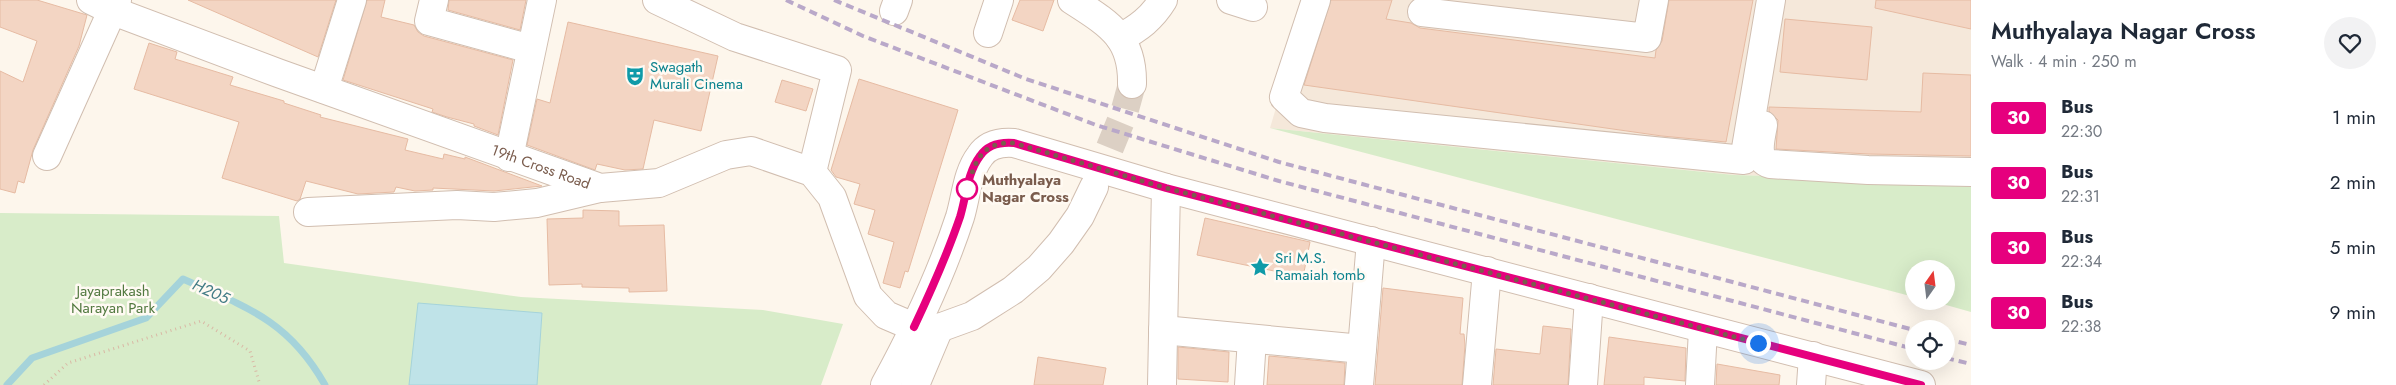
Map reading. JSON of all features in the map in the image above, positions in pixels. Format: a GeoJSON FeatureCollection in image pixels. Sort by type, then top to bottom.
{"type":"FeatureCollection","features":[{"type":"Feature","properties":{"kind":"street"},"geometry":{"type":"LineString","coordinates":[[324,89],[352,0]]}},
{"type":"Feature","properties":{"kind":"street"},"geometry":{"type":"LineString","coordinates":[[434,0],[429,21],[531,49]]}},
{"type":"Feature","properties":{"kind":"street"},"geometry":{"type":"LineString","coordinates":[[509,157],[542,0]]}},
{"type":"Feature","properties":{"kind":"street"},"geometry":{"type":"LineString","coordinates":[[657,0],[735,36],[837,70],[812,172],[832,197],[868,296],[886,315],[927,328],[972,316],[1013,290],[1039,268],[1061,243],[1080,216],[1094,187]]}},
{"type":"Feature","properties":{"kind":"street"},"geometry":{"type":"LineString","coordinates":[[988,33],[999,0]]}},
{"type":"Feature","properties":{"kind":"street"},"geometry":{"type":"LineString","coordinates":[[1072,0],[1099,18],[1120,38],[1128,50],[1132,65],[1132,84]]}},
{"type":"Feature","properties":{"kind":"street"},"geometry":{"type":"LineString","coordinates":[[1120,38],[1140,28],[1155,13],[1163,0]]}},
{"type":"Feature","properties":{"kind":"street"},"geometry":{"type":"LineString","coordinates":[[1316,0],[1284,97],[1301,113],[1326,118],[1744,160],[1771,0]]}},
{"type":"Feature","properties":{"kind":"street"},"geometry":{"type":"LineString","coordinates":[[1422,12],[1647,38],[1654,0]]}},
{"type":"Feature","properties":{"kind":"street"},"geometry":{"type":"LineString","coordinates":[[1782,0],[1772,52],[1760,154],[1766,163],[1868,170],[1971,172]]}},
{"type":"Feature","properties":{"kind":"street"},"geometry":{"type":"LineString","coordinates":[[47,156],[107,4]]}},
{"type":"Feature","properties":{"kind":"street","name":"19th Cross Road"},"geometry":{"type":"LineString","coordinates":[[107,4],[324,89],[509,157],[600,188],[660,183],[726,155],[751,151],[812,172]]}},
{"type":"Feature","properties":{"kind":"street"},"geometry":{"type":"LineString","coordinates":[[915,385],[927,328],[974,165],[980,154],[989,147],[1002,142],[1014,143],[1166,188],[1487,271],[1703,330],[1813,356],[1921,385]]}},
{"type":"Feature","properties":{"kind":"street"},"geometry":{"type":"LineString","coordinates":[[308,212],[520,205],[537,203],[600,188]]}},
{"type":"Feature","properties":{"kind":"street"},"geometry":{"type":"LineString","coordinates":[[1162,385],[1166,188]]}},
{"type":"Feature","properties":{"kind":"street"},"geometry":{"type":"LineString","coordinates":[[1359,385],[1371,241]]}},
{"type":"Feature","properties":{"kind":"street"},"geometry":{"type":"LineString","coordinates":[[1477,385],[1487,271]]}},
{"type":"Feature","properties":{"kind":"street"},"geometry":{"type":"LineString","coordinates":[[1583,385],[1589,298]]}},
{"type":"Feature","properties":{"kind":"street"},"geometry":{"type":"LineString","coordinates":[[885,385],[927,328]]}},
{"type":"Feature","properties":{"kind":"street"},"geometry":{"type":"LineString","coordinates":[[1163,330],[1362,349]]}},
{"type":"Feature","properties":{"kind":"street"},"geometry":{"type":"LineString","coordinates":[[1700,385],[1703,330]]}},
{"type":"Feature","properties":{"kind":"street"},"geometry":{"type":"LineString","coordinates":[[1249,385],[1252,340]]}},
{"type":"Feature","properties":{"kind":"street"},"geometry":{"type":"LineString","coordinates":[[1811,385],[1813,356]]}},
{"type":"Feature","properties":{"kind":"path"},"geometry":{"type":"LineString","coordinates":[[44,385],[68,363],[200,321],[250,351],[260,385]]}},
{"type":"Feature","properties":{"kind":"shaded area"},"geometry":{"type":"Polygon","coordinates":[[[1308,0],[1971,0],[1971,181],[1734,175],[1270,128],[1308,0]]]}},
{"type":"Feature","properties":{"kind":"green space"},"geometry":{"type":"Polygon","coordinates":[[[1270,128],[1734,175],[1971,181],[1971,312],[1955,307],[1955,260],[1905,260],[1905,295],[1270,128]]]}},
{"type":"Feature","properties":{"kind":"green space","name":"Jayaprakash Narayan Park"},"geometry":{"type":"Polygon","coordinates":[[[0,213],[279,216],[284,263],[521,297],[763,310],[843,324],[821,385],[0,385],[0,213]]]}},
{"type":"Feature","properties":{"kind":"water"},"geometry":{"type":"Polygon","coordinates":[[[418,303],[542,313],[537,385],[409,385],[418,303]]]}},
{"type":"Feature","properties":{"kind":"building"},"geometry":{"type":"Polygon","coordinates":[[[0,0],[37,0],[87,15],[79,46],[33,150],[24,183],[18,181],[15,193],[0,189],[0,71],[23,82],[37,41],[0,27],[0,0]]]}},
{"type":"Feature","properties":{"kind":"building"},"geometry":{"type":"Polygon","coordinates":[[[188,0],[336,0],[318,57],[188,0]]]}},
{"type":"Feature","properties":{"kind":"building"},"geometry":{"type":"Polygon","coordinates":[[[367,0],[385,0],[381,17],[414,25],[418,32],[424,36],[513,60],[498,135],[474,126],[474,124],[432,112],[433,109],[343,80],[367,0]]]}},
{"type":"Feature","properties":{"kind":"building"},"geometry":{"type":"Polygon","coordinates":[[[449,0],[526,0],[520,30],[448,10],[449,0]]]}},
{"type":"Feature","properties":{"kind":"building"},"geometry":{"type":"Polygon","coordinates":[[[1020,0],[1054,0],[1043,31],[1012,20],[1020,0]]]}},
{"type":"Feature","properties":{"kind":"building"},"geometry":{"type":"Polygon","coordinates":[[[1331,0],[1392,0],[1386,19],[1411,23],[1420,28],[1655,58],[1656,50],[1662,41],[1669,0],[1753,0],[1726,142],[1662,136],[1304,85],[1331,0]]]}},
{"type":"Feature","properties":{"kind":"building"},"geometry":{"type":"Polygon","coordinates":[[[1876,0],[1971,0],[1971,29],[1875,8],[1876,0]]]}},
{"type":"Feature","properties":{"kind":"building"},"geometry":{"type":"Polygon","coordinates":[[[1785,19],[1872,27],[1867,80],[1780,72],[1785,19]]]}},
{"type":"Feature","properties":{"kind":"building","name":"Swagath Murali Cinema"},"geometry":{"type":"Polygon","coordinates":[[[568,22],[718,56],[701,131],[654,120],[643,169],[625,170],[597,164],[595,170],[527,145],[537,99],[550,103],[568,22]]]}},
{"type":"Feature","properties":{"kind":"building"},"geometry":{"type":"Polygon","coordinates":[[[149,43],[177,52],[175,59],[233,77],[230,85],[284,101],[284,103],[321,115],[320,117],[408,139],[405,150],[443,159],[444,154],[465,159],[465,157],[542,186],[494,191],[433,188],[433,190],[415,191],[396,187],[394,192],[358,194],[306,181],[300,199],[297,201],[222,178],[239,122],[134,89],[149,43]]]}},
{"type":"Feature","properties":{"kind":"building"},"geometry":{"type":"Polygon","coordinates":[[[1923,73],[1971,75],[1971,156],[1869,154],[1776,149],[1778,120],[1769,111],[1769,107],[1921,112],[1923,73]]]}},
{"type":"Feature","properties":{"kind":"building"},"geometry":{"type":"Polygon","coordinates":[[[859,79],[958,110],[908,272],[905,271],[900,288],[883,283],[894,242],[868,234],[875,210],[854,204],[860,184],[836,177],[831,170],[859,79]]]}},
{"type":"Feature","properties":{"kind":"building"},"geometry":{"type":"Polygon","coordinates":[[[782,80],[813,89],[806,111],[775,102],[782,80]]]}},
{"type":"Feature","properties":{"kind":"building"},"geometry":{"type":"Polygon","coordinates":[[[583,210],[619,211],[619,226],[664,225],[667,291],[629,292],[629,288],[582,287],[582,284],[549,285],[547,219],[583,218],[583,210]]]}},
{"type":"Feature","properties":{"kind":"building"},"geometry":{"type":"Polygon","coordinates":[[[1205,218],[1310,242],[1303,277],[1197,255],[1205,218]]]}},
{"type":"Feature","properties":{"kind":"building"},"geometry":{"type":"Polygon","coordinates":[[[1383,288],[1463,298],[1460,334],[1464,334],[1465,345],[1462,385],[1375,385],[1383,288]]]}},
{"type":"Feature","properties":{"kind":"building"},"geometry":{"type":"Polygon","coordinates":[[[1543,326],[1571,329],[1568,385],[1493,385],[1496,349],[1540,354],[1543,326]]]}},
{"type":"Feature","properties":{"kind":"building"},"geometry":{"type":"Polygon","coordinates":[[[1609,337],[1686,348],[1685,381],[1644,377],[1644,385],[1604,385],[1609,337]]]}},
{"type":"Feature","properties":{"kind":"building"},"geometry":{"type":"Polygon","coordinates":[[[1178,347],[1229,352],[1228,382],[1178,379],[1178,347]]]}},
{"type":"Feature","properties":{"kind":"building"},"geometry":{"type":"Polygon","coordinates":[[[1269,356],[1345,363],[1344,385],[1267,385],[1269,356]]]}},
{"type":"Feature","properties":{"kind":"building"},"geometry":{"type":"Polygon","coordinates":[[[1038,357],[1106,368],[1103,385],[1034,385],[1038,357]]]}},
{"type":"Feature","properties":{"kind":"building"},"geometry":{"type":"Polygon","coordinates":[[[1717,364],[1780,375],[1779,385],[1716,385],[1717,364]]]}},
{"type":"Feature","properties":{"kind":"waterway","name":"H205"},"geometry":{"type":"LineString","coordinates":[[7,385],[32,358],[146,318],[183,279],[227,298],[264,318],[297,345],[325,385]]}},
{"type":"Feature","properties":{"kind":"tunnel"},"geometry":{"type":"LineString","coordinates":[[1094,187],[1124,113],[1132,84]]}},
{"type":"Feature","properties":{"kind":"railway"},"geometry":{"type":"LineString","coordinates":[[786,0],[863,36],[1096,125],[1279,181],[1905,347]]}},
{"type":"Feature","properties":{"kind":"railway"},"geometry":{"type":"LineString","coordinates":[[834,0],[1026,79],[1279,162],[1905,328]]}},
{"type":"Feature","properties":{"kind":"railway"},"geometry":{"type":"LineString","coordinates":[[1955,341],[1971,345]]}},
{"type":"Feature","properties":{"kind":"railway"},"geometry":{"type":"LineString","coordinates":[[1955,360],[1971,364]]}},
{"type":"Feature","properties":{"kind":"bus line","name":"30"},"geometry":{"type":"LineString","coordinates":[[914,327],[933,287],[960,216],[974,165],[980,154],[989,147],[1002,142],[1014,143],[1166,188],[1589,298],[1703,330],[1813,356],[1921,385]]}},
{"type":"Feature","properties":{"kind":"place","name":"Swagath Murali Cinema"},"geometry":{"type":"Point","coordinates":[635,76]}},
{"type":"Feature","properties":{"kind":"place","name":"Muthyalaya Nagar Cross"},"geometry":{"type":"Point","coordinates":[967,189]}},
{"type":"Feature","properties":{"kind":"place","name":"Sri M.S. Ramaiah tomb"},"geometry":{"type":"Point","coordinates":[1260,267]}},
{"type":"Feature","properties":{"kind":"route"},"geometry":{"type":"LineString","coordinates":[[967,189],[974,165],[980,154],[989,147],[1002,142],[1014,143],[1166,188],[1758,343]]}}]}
